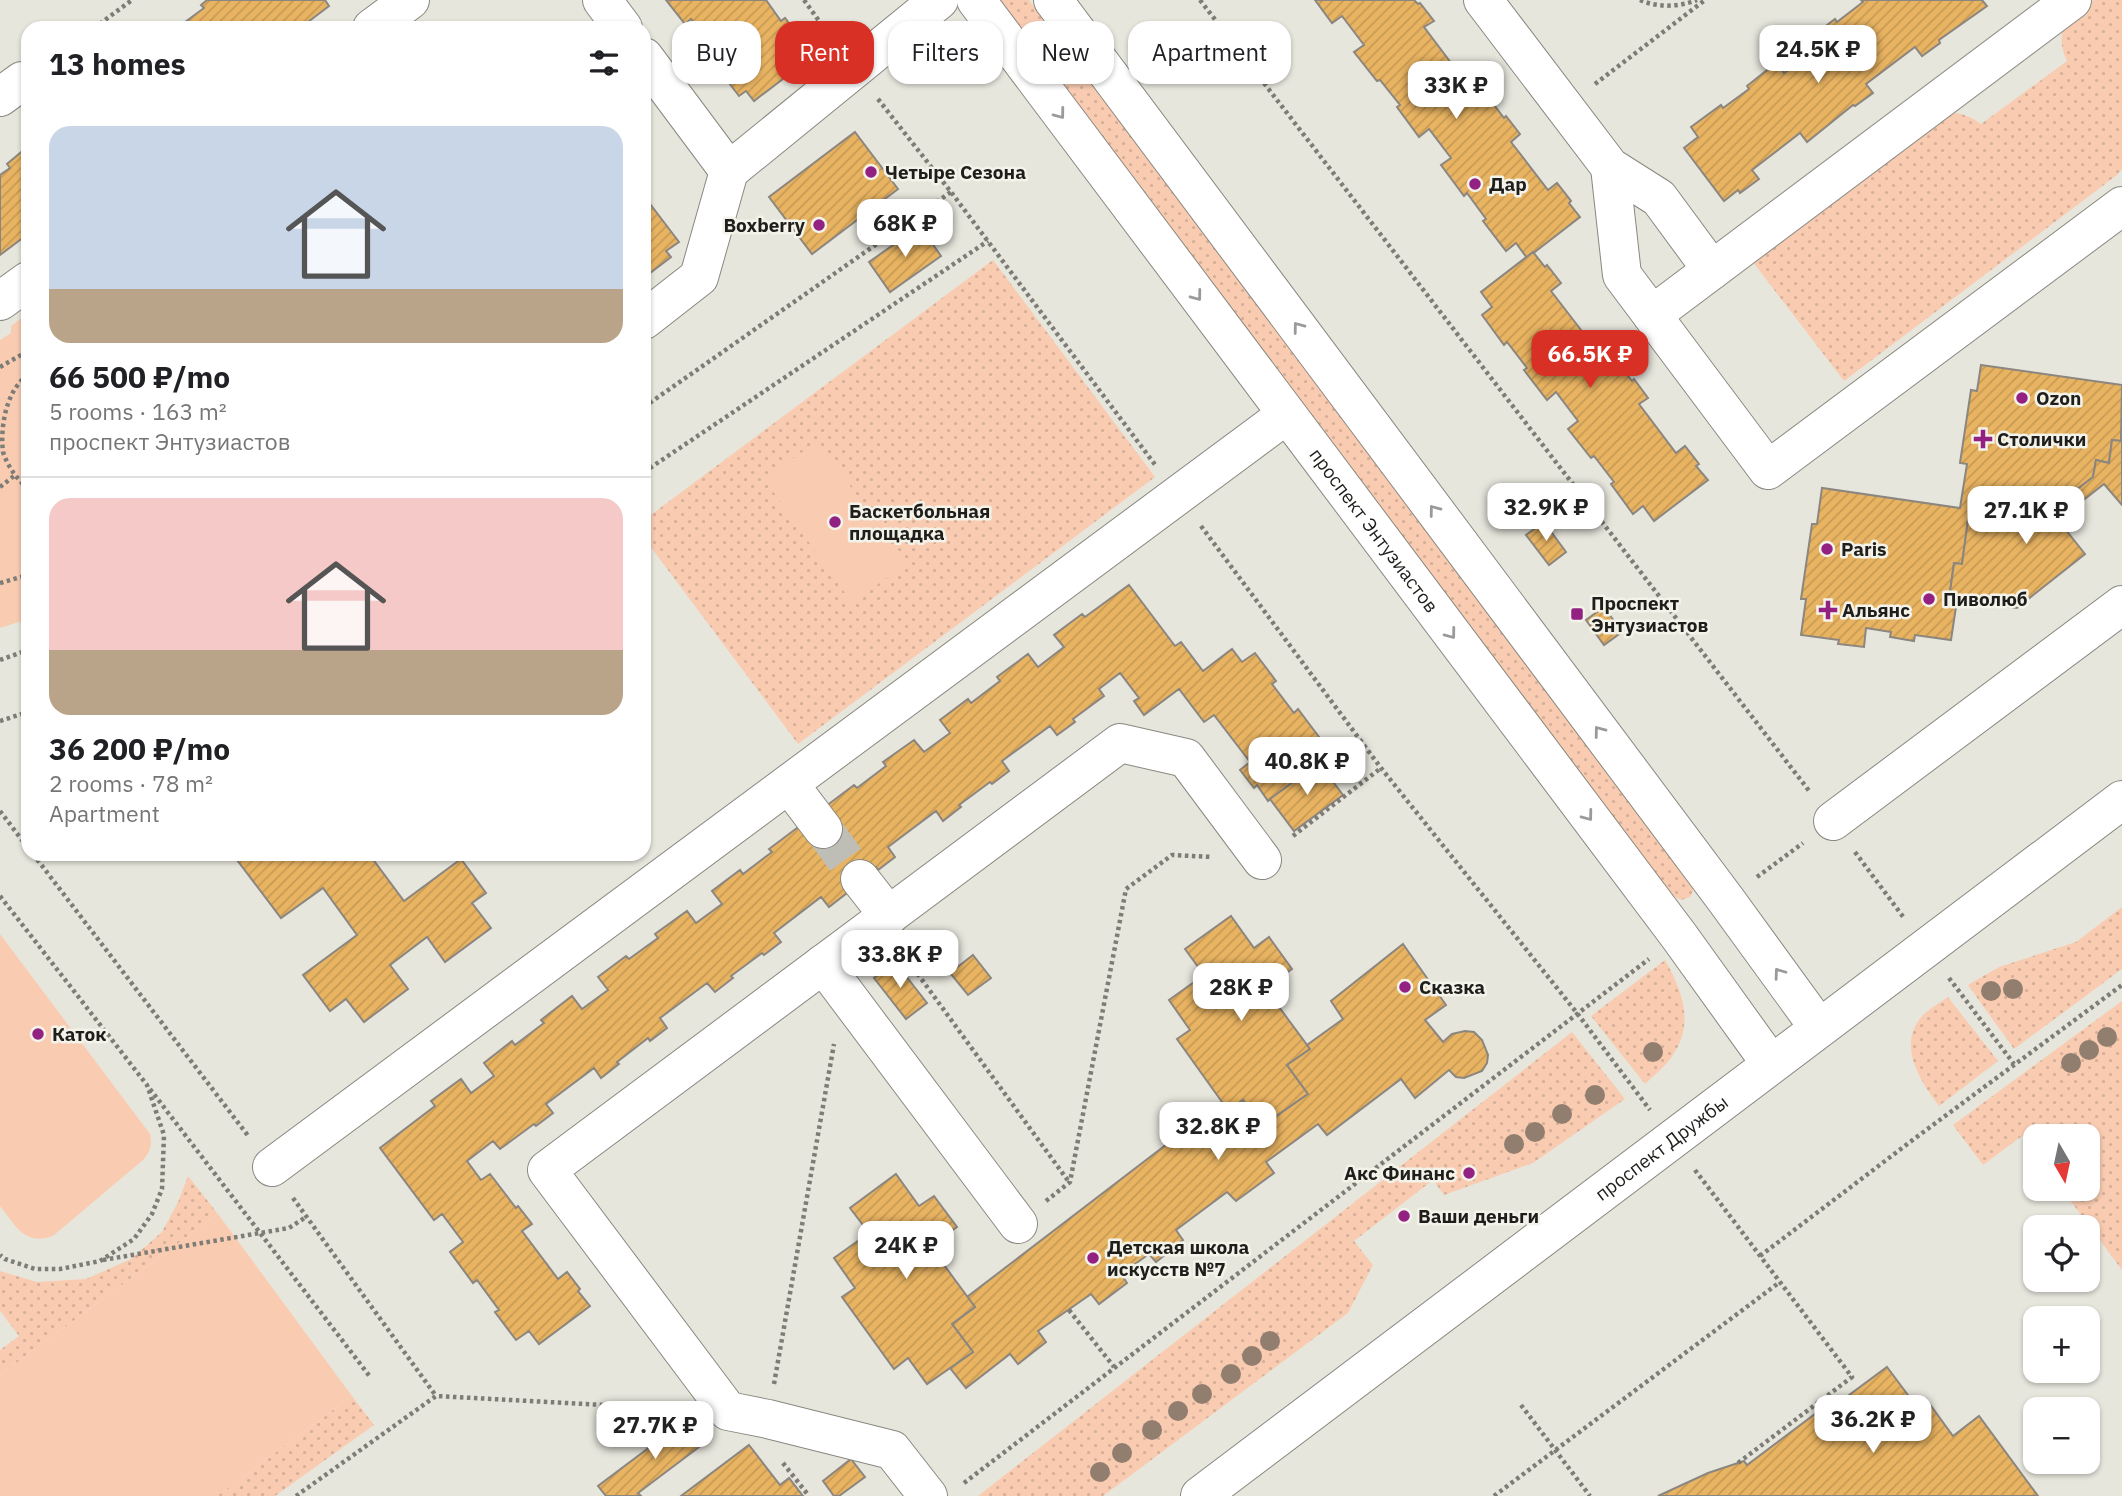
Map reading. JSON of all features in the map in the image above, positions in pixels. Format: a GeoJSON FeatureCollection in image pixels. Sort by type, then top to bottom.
{"type":"FeatureCollection","features":[{"type":"Feature","properties":{"kind":"main road"},"geometry":{"type":"LineString","coordinates":[[382,21],[410,0]]}},
{"type":"Feature","properties":{"kind":"main road"},"geometry":{"type":"LineString","coordinates":[[602,0],[618,21]]}},
{"type":"Feature","properties":{"kind":"main road"},"geometry":{"type":"LineString","coordinates":[[651,315],[699,277],[729,171],[939,0]]}},
{"type":"Feature","properties":{"kind":"main road","name":"проспект Энтузиастов"},"geometry":{"type":"LineString","coordinates":[[976,0],[1679,936],[1771,1064]]}},
{"type":"Feature","properties":{"kind":"main road"},"geometry":{"type":"LineString","coordinates":[[1483,0],[1611,167],[1659,198],[1712,270]]}},
{"type":"Feature","properties":{"kind":"main road"},"geometry":{"type":"LineString","coordinates":[[1652,315],[2072,0]]}},
{"type":"Feature","properties":{"kind":"main road"},"geometry":{"type":"LineString","coordinates":[[1063,4],[1819,1028]]}},
{"type":"Feature","properties":{"kind":"main road"},"geometry":{"type":"LineString","coordinates":[[651,66],[729,171]]}},
{"type":"Feature","properties":{"kind":"main road"},"geometry":{"type":"LineString","coordinates":[[1611,167],[1622,275],[1768,470],[2122,206]]}},
{"type":"Feature","properties":{"kind":"main road"},"geometry":{"type":"LineString","coordinates":[[0,301],[21,286]]}},
{"type":"Feature","properties":{"kind":"main road"},"geometry":{"type":"LineString","coordinates":[[272,1167],[1286,415]]}},
{"type":"Feature","properties":{"kind":"main road"},"geometry":{"type":"LineString","coordinates":[[1833,821],[2122,605]]}},
{"type":"Feature","properties":{"kind":"main road"},"geometry":{"type":"LineString","coordinates":[[943,1492],[892,1450],[728,1411],[547,1170],[833,978],[884,919],[1120,743],[1186,758],[1262,860]]}},
{"type":"Feature","properties":{"kind":"main road"},"geometry":{"type":"LineString","coordinates":[[789,784],[822,829]]}},
{"type":"Feature","properties":{"kind":"main road","name":"проспект Дружбы"},"geometry":{"type":"LineString","coordinates":[[1200,1496],[2122,800]]}},
{"type":"Feature","properties":{"kind":"main road"},"geometry":{"type":"LineString","coordinates":[[860,879],[884,919]]}},
{"type":"Feature","properties":{"kind":"main road"},"geometry":{"type":"LineString","coordinates":[[833,978],[1018,1224]]}},
{"type":"Feature","properties":{"kind":"path"},"geometry":{"type":"LineString","coordinates":[[102,21],[131,0]]}},
{"type":"Feature","properties":{"kind":"path"},"geometry":{"type":"LineString","coordinates":[[1200,0],[1833,821],[2014,1064]]}},
{"type":"Feature","properties":{"kind":"path"},"geometry":{"type":"LineString","coordinates":[[1640,0],[1650,4],[1683,6],[1697,0]]}},
{"type":"Feature","properties":{"kind":"path"},"geometry":{"type":"LineString","coordinates":[[1565,107],[1705,0]]}},
{"type":"Feature","properties":{"kind":"path"},"geometry":{"type":"LineString","coordinates":[[651,402],[951,192]]}},
{"type":"Feature","properties":{"kind":"path"},"geometry":{"type":"LineString","coordinates":[[651,467],[988,241]]}},
{"type":"Feature","properties":{"kind":"path"},"geometry":{"type":"LineString","coordinates":[[0,367],[21,355]]}},
{"type":"Feature","properties":{"kind":"path"},"geometry":{"type":"LineString","coordinates":[[21,382],[8,400],[1,425],[3,451],[14,476],[21,482]]}},
{"type":"Feature","properties":{"kind":"path"},"geometry":{"type":"LineString","coordinates":[[0,487],[14,476]]}},
{"type":"Feature","properties":{"kind":"path"},"geometry":{"type":"LineString","coordinates":[[0,583],[21,577]]}},
{"type":"Feature","properties":{"kind":"path"},"geometry":{"type":"LineString","coordinates":[[0,660],[21,652]]}},
{"type":"Feature","properties":{"kind":"path"},"geometry":{"type":"LineString","coordinates":[[0,721],[21,714]]}},
{"type":"Feature","properties":{"kind":"path"},"geometry":{"type":"LineString","coordinates":[[1018,1224],[1070,1182],[1126,890],[1172,855],[1262,860],[1381,768]]}},
{"type":"Feature","properties":{"kind":"path"},"geometry":{"type":"LineString","coordinates":[[0,811],[21,839]]}},
{"type":"Feature","properties":{"kind":"path"},"geometry":{"type":"LineString","coordinates":[[1726,900],[1833,821]]}},
{"type":"Feature","properties":{"kind":"path"},"geometry":{"type":"LineString","coordinates":[[38,861],[272,1167],[436,1396]]}},
{"type":"Feature","properties":{"kind":"path"},"geometry":{"type":"LineString","coordinates":[[0,896],[371,1378]]}},
{"type":"Feature","properties":{"kind":"path"},"geometry":{"type":"LineString","coordinates":[[884,919],[1070,1182]]}},
{"type":"Feature","properties":{"kind":"path"},"geometry":{"type":"LineString","coordinates":[[943,1492],[1114,1367],[1679,936]]}},
{"type":"Feature","properties":{"kind":"path"},"geometry":{"type":"LineString","coordinates":[[768,1419],[833,978]]}},
{"type":"Feature","properties":{"kind":"path"},"geometry":{"type":"LineString","coordinates":[[1760,1256],[2122,985]]}},
{"type":"Feature","properties":{"kind":"path"},"geometry":{"type":"LineString","coordinates":[[1577,1013],[1852,1377],[1738,1463]]}},
{"type":"Feature","properties":{"kind":"path"},"geometry":{"type":"LineString","coordinates":[[100,1261],[134,1239],[152,1214],[162,1189],[164,1135],[148,1085]]}},
{"type":"Feature","properties":{"kind":"path"},"geometry":{"type":"LineString","coordinates":[[0,1255],[35,1269],[60,1269],[289,1228],[306,1217]]}},
{"type":"Feature","properties":{"kind":"path"},"geometry":{"type":"LineString","coordinates":[[1494,1496],[1780,1282]]}},
{"type":"Feature","properties":{"kind":"path"},"geometry":{"type":"LineString","coordinates":[[1069,1310],[1114,1367]]}},
{"type":"Feature","properties":{"kind":"path"},"geometry":{"type":"LineString","coordinates":[[296,1496],[436,1396],[728,1411]]}},
{"type":"Feature","properties":{"kind":"path"},"geometry":{"type":"LineString","coordinates":[[1521,1405],[1590,1496]]}},
{"type":"Feature","properties":{"kind":"path"},"geometry":{"type":"LineString","coordinates":[[776,1456],[809,1496]]}},
{"type":"Feature","properties":{"kind":"shaded area"},"geometry":{"type":"Polygon","coordinates":[[[999,0],[1029,0],[1045,21],[1017,21],[1017,24],[999,0]]]}},
{"type":"Feature","properties":{"kind":"shaded area"},"geometry":{"type":"Polygon","coordinates":[[[2094,0],[2122,0],[2122,169],[1844,381],[1749,257],[1946,113],[1965,115],[1981,124],[2067,61],[2062,40],[2066,25],[2094,0]]]}},
{"type":"Feature","properties":{"kind":"shaded area"},"geometry":{"type":"Polygon","coordinates":[[[1062,84],[1092,84],[1691,880],[1694,889],[1690,897],[1681,900],[1672,895],[1062,84]]]}},
{"type":"Feature","properties":{"kind":"shaded area"},"geometry":{"type":"Polygon","coordinates":[[[993,260],[1155,477],[798,744],[651,547],[651,515],[993,260]]]}},
{"type":"Feature","properties":{"kind":"shaded area"},"geometry":{"type":"Polygon","coordinates":[[[21,318],[21,621],[0,628],[0,340],[11,333],[11,326],[21,318]]]}},
{"type":"Feature","properties":{"kind":"shaded area","name":"Баскетбольная площадка"},"geometry":{"type":"Polygon","coordinates":[[[818,441],[906,564],[852,603],[764,479],[818,441]]]}},
{"type":"Feature","properties":{"kind":"shaded area"},"geometry":{"type":"Polygon","coordinates":[[[2122,907],[2122,969],[2014,1049],[1968,985],[1999,967],[2076,942],[2122,907]]]}},
{"type":"Feature","properties":{"kind":"shaded area","name":"Каток"},"geometry":{"type":"Polygon","coordinates":[[[0,934],[151,1138],[149,1151],[143,1160],[53,1236],[43,1238],[28,1236],[22,1232],[0,1206],[0,934]]]}},
{"type":"Feature","properties":{"kind":"shaded area"},"geometry":{"type":"Polygon","coordinates":[[[1665,960],[1682,999],[1684,1025],[1675,1051],[1664,1067],[1645,1084],[1591,1016],[1665,960]]]}},
{"type":"Feature","properties":{"kind":"shaded area"},"geometry":{"type":"Polygon","coordinates":[[[1948,997],[1998,1061],[1939,1106],[1918,1073],[1911,1048],[1916,1024],[1925,1013],[1948,997]]]}},
{"type":"Feature","properties":{"kind":"shaded area"},"geometry":{"type":"Polygon","coordinates":[[[2122,1001],[2122,1270],[2100,1240],[2100,1215],[2081,1215],[2071,1201],[2100,1201],[2100,1124],[2023,1124],[2023,1137],[1983,1165],[1953,1125],[2122,1001]]]}},
{"type":"Feature","properties":{"kind":"shaded area"},"geometry":{"type":"Polygon","coordinates":[[[1572,1032],[1625,1099],[1533,1163],[1444,1195],[1433,1180],[1354,1241],[1373,1265],[1348,1313],[1103,1496],[978,1496],[1572,1032]]]}},
{"type":"Feature","properties":{"kind":"shaded area"},"geometry":{"type":"Polygon","coordinates":[[[188,1176],[218,1214],[0,1375],[0,1350],[19,1336],[0,1311],[0,1271],[37,1282],[86,1279],[131,1259],[162,1232],[188,1176]]]}},
{"type":"Feature","properties":{"kind":"shaded area"},"geometry":{"type":"Polygon","coordinates":[[[218,1214],[352,1396],[217,1496],[0,1496],[0,1375],[218,1214]]]}},
{"type":"Feature","properties":{"kind":"shaded area"},"geometry":{"type":"Polygon","coordinates":[[[352,1396],[374,1425],[275,1496],[217,1496],[352,1396]]]}},
{"type":"Feature","properties":{"kind":"building"},"geometry":{"type":"Polygon","coordinates":[[[207,0],[325,0],[329,6],[309,21],[186,21],[204,8],[201,5],[207,0]]]}},
{"type":"Feature","properties":{"kind":"building"},"geometry":{"type":"Polygon","coordinates":[[[666,0],[766,0],[781,21],[775,21],[776,84],[754,101],[746,91],[739,96],[730,84],[761,84],[761,21],[683,21],[666,0]]]}},
{"type":"Feature","properties":{"kind":"building"},"geometry":{"type":"Polygon","coordinates":[[[1315,0],[1414,0],[1420,3],[1434,21],[1424,27],[1461,76],[1470,69],[1504,118],[1506,116],[1520,134],[1511,142],[1548,190],[1557,183],[1580,217],[1527,258],[1516,243],[1506,251],[1483,221],[1486,219],[1467,193],[1464,196],[1441,165],[1451,158],[1429,129],[1419,137],[1397,107],[1400,105],[1354,52],[1364,45],[1342,16],[1332,23],[1315,0]]]}},
{"type":"Feature","properties":{"kind":"building"},"geometry":{"type":"Polygon","coordinates":[[[1861,0],[1982,0],[1987,6],[1939,40],[1940,43],[1922,56],[1915,47],[1866,84],[1873,93],[1853,105],[1807,142],[1800,133],[1752,170],[1759,179],[1724,201],[1684,148],[1698,137],[1691,127],[1749,89],[1747,86],[1776,63],[1784,73],[1813,51],[1805,42],[1835,19],[1837,22],[1863,2],[1861,0]]]}},
{"type":"Feature","properties":{"kind":"building"},"geometry":{"type":"Polygon","coordinates":[[[855,132],[898,189],[812,254],[769,197],[855,132]]]}},
{"type":"Feature","properties":{"kind":"building"},"geometry":{"type":"Polygon","coordinates":[[[21,152],[21,239],[0,255],[0,175],[10,168],[7,164],[21,152]]]}},
{"type":"Feature","properties":{"kind":"building"},"geometry":{"type":"Polygon","coordinates":[[[651,205],[679,242],[666,251],[671,257],[651,272],[651,205]]]}},
{"type":"Feature","properties":{"kind":"building"},"geometry":{"type":"Polygon","coordinates":[[[920,226],[941,256],[890,292],[869,262],[920,226]]]}},
{"type":"Feature","properties":{"kind":"building"},"geometry":{"type":"Polygon","coordinates":[[[1533,252],[1561,283],[1551,291],[1588,339],[1598,332],[1612,350],[1610,352],[1648,398],[1639,404],[1676,453],[1685,446],[1708,480],[1654,521],[1643,506],[1633,514],[1611,484],[1614,482],[1568,429],[1578,421],[1556,392],[1547,400],[1524,370],[1527,368],[1507,342],[1504,345],[1482,315],[1492,307],[1481,292],[1533,252]]]}},
{"type":"Feature","properties":{"kind":"building"},"geometry":{"type":"Polygon","coordinates":[[[1981,365],[2122,385],[2121,441],[2112,440],[2109,463],[2096,460],[2093,477],[2053,508],[2044,507],[2043,515],[2024,512],[2022,524],[1997,521],[1997,517],[1969,513],[1962,564],[1954,563],[1949,599],[1957,600],[1951,640],[1915,635],[1914,641],[1890,637],[1891,632],[1866,628],[1864,647],[1838,644],[1839,640],[1801,635],[1806,599],[1801,599],[1812,524],[1817,524],[1822,488],[1960,508],[1967,464],[1960,463],[1971,390],[1977,391],[1981,365]]]}},
{"type":"Feature","properties":{"kind":"building"},"geometry":{"type":"Polygon","coordinates":[[[2122,431],[2122,505],[2104,484],[2058,520],[2085,554],[2017,608],[1949,599],[1954,563],[1962,564],[1969,513],[1997,517],[1997,521],[2022,524],[2024,512],[2043,515],[2044,507],[2053,508],[2093,477],[2096,460],[2109,463],[2112,440],[2121,441],[2122,431]]]}},
{"type":"Feature","properties":{"kind":"building"},"geometry":{"type":"Polygon","coordinates":[[[1544,522],[1566,552],[1549,565],[1526,535],[1544,522]]]}},
{"type":"Feature","properties":{"kind":"building"},"geometry":{"type":"Polygon","coordinates":[[[1129,585],[1175,646],[1181,642],[1203,671],[1232,649],[1242,662],[1255,653],[1276,681],[1272,684],[1294,713],[1298,709],[1322,741],[1309,750],[1318,763],[1268,801],[1257,785],[1254,788],[1240,770],[1250,762],[1214,715],[1204,722],[1179,689],[1144,715],[1134,701],[1139,698],[1120,673],[1099,689],[1104,696],[1073,719],[1075,722],[1057,735],[1050,726],[1002,761],[1009,771],[959,805],[961,807],[943,821],[936,811],[888,847],[895,857],[878,870],[876,867],[845,890],[847,893],[829,907],[821,897],[774,933],[781,942],[731,976],[733,978],[715,992],[707,983],[660,1018],[667,1028],[650,1041],[648,1038],[601,1078],[594,1068],[546,1104],[553,1113],[536,1126],[534,1124],[500,1149],[493,1141],[467,1161],[481,1180],[490,1174],[516,1208],[518,1206],[532,1224],[522,1231],[558,1279],[567,1272],[590,1306],[539,1344],[529,1331],[516,1340],[495,1312],[499,1310],[477,1280],[473,1283],[450,1252],[463,1242],[442,1214],[434,1220],[380,1148],[435,1106],[431,1101],[461,1079],[471,1093],[494,1076],[484,1063],[512,1041],[515,1045],[544,1023],[541,1020],[572,996],[582,1009],[608,990],[598,977],[626,956],[629,959],[658,938],[655,934],[687,911],[696,923],[722,904],[712,891],[740,870],[743,874],[772,852],[769,849],[854,785],[857,788],[886,766],[883,762],[914,740],[924,752],[950,733],[940,720],[968,699],[971,703],[1000,681],[997,677],[1028,654],[1038,667],[1064,647],[1054,635],[1082,614],[1085,617],[1129,585]]]}},
{"type":"Feature","properties":{"kind":"building"},"geometry":{"type":"Polygon","coordinates":[[[1604,607],[1622,632],[1604,645],[1586,620],[1604,607]]]}},
{"type":"Feature","properties":{"kind":"building"},"geometry":{"type":"Polygon","coordinates":[[[1319,763],[1343,795],[1294,831],[1270,799],[1319,763]]]}},
{"type":"Feature","properties":{"kind":"building"},"geometry":{"type":"Polygon","coordinates":[[[238,861],[374,861],[404,901],[458,861],[462,861],[486,893],[472,903],[491,928],[445,962],[427,937],[390,965],[408,989],[364,1022],[346,999],[330,1011],[303,975],[357,935],[323,888],[281,918],[238,861]]]}},
{"type":"Feature","properties":{"kind":"building"},"geometry":{"type":"Polygon","coordinates":[[[1231,916],[1254,948],[1269,937],[1292,969],[1265,988],[1310,1049],[1287,1065],[1308,1094],[1262,1126],[1243,1100],[1228,1111],[1177,1039],[1190,1030],[1169,1000],[1204,975],[1185,949],[1231,916]]]}},
{"type":"Feature","properties":{"kind":"building"},"geometry":{"type":"Polygon","coordinates":[[[1403,944],[1446,1005],[1425,1020],[1443,1042],[1452,1034],[1474,1032],[1482,1040],[1488,1055],[1482,1071],[1464,1078],[1456,1077],[1449,1070],[1415,1098],[1401,1079],[1327,1135],[1318,1124],[1266,1162],[1274,1173],[1236,1201],[1227,1192],[1176,1230],[1183,1240],[1156,1262],[1149,1254],[1121,1274],[1127,1283],[1099,1304],[1091,1294],[1038,1331],[1046,1342],[1018,1364],[1010,1354],[966,1388],[950,1368],[973,1352],[952,1324],[975,1307],[967,1297],[1222,1102],[1228,1111],[1243,1100],[1262,1126],[1308,1094],[1287,1065],[1310,1049],[1307,1045],[1343,1019],[1331,1001],[1403,944]]]}},
{"type":"Feature","properties":{"kind":"building"},"geometry":{"type":"Polygon","coordinates":[[[973,955],[991,978],[968,995],[950,973],[973,955]]]}},
{"type":"Feature","properties":{"kind":"building"},"geometry":{"type":"Polygon","coordinates":[[[895,962],[927,1003],[906,1019],[874,978],[895,962]]]}},
{"type":"Feature","properties":{"kind":"building"},"geometry":{"type":"Polygon","coordinates":[[[896,1174],[919,1206],[934,1196],[957,1227],[930,1246],[975,1307],[952,1324],[973,1352],[927,1384],[908,1358],[894,1369],[842,1297],[855,1288],[834,1258],[869,1233],[850,1208],[896,1174]]]}},
{"type":"Feature","properties":{"kind":"building"},"geometry":{"type":"Polygon","coordinates":[[[1887,1367],[1917,1407],[1926,1399],[1953,1436],[1979,1416],[2038,1496],[1658,1496],[1708,1473],[1744,1461],[1747,1465],[1815,1414],[1818,1418],[1887,1367]]]}},
{"type":"Feature","properties":{"kind":"building"},"geometry":{"type":"Polygon","coordinates":[[[690,1417],[707,1441],[638,1493],[641,1496],[606,1496],[598,1486],[690,1417]]]}},
{"type":"Feature","properties":{"kind":"building"},"geometry":{"type":"Polygon","coordinates":[[[749,1445],[780,1485],[789,1478],[803,1496],[681,1496],[749,1445]]]}},
{"type":"Feature","properties":{"kind":"building"},"geometry":{"type":"Polygon","coordinates":[[[851,1459],[865,1477],[839,1496],[834,1496],[823,1481],[851,1459]]]}},
{"type":"Feature","properties":{"kind":"tunnel"},"geometry":{"type":"LineString","coordinates":[[823,829],[860,879]]}},
{"type":"Feature","properties":{"kind":"place","name":"Четыре Сезона"},"geometry":{"type":"Point","coordinates":[871,172]}},
{"type":"Feature","properties":{"kind":"place","name":"Дар"},"geometry":{"type":"Point","coordinates":[1475,184]}},
{"type":"Feature","properties":{"kind":"place","name":"Boxberry"},"geometry":{"type":"Point","coordinates":[819,225]}},
{"type":"Feature","properties":{"kind":"place","name":"Ozon"},"geometry":{"type":"Point","coordinates":[2022,398]}},
{"type":"Feature","properties":{"kind":"place","name":"Столички"},"geometry":{"type":"Point","coordinates":[1983,439]}},
{"type":"Feature","properties":{"kind":"place","name":"Баскетбольная площадка"},"geometry":{"type":"Point","coordinates":[835,522]}},
{"type":"Feature","properties":{"kind":"place","name":"Paris"},"geometry":{"type":"Point","coordinates":[1827,549]}},
{"type":"Feature","properties":{"kind":"place","name":"Пиволюб"},"geometry":{"type":"Point","coordinates":[1929,599]}},
{"type":"Feature","properties":{"kind":"place","name":"Альянс"},"geometry":{"type":"Point","coordinates":[1828,610]}},
{"type":"Feature","properties":{"kind":"place","name":"Проспект Энтузиастов"},"geometry":{"type":"Point","coordinates":[1577,614]}},
{"type":"Feature","properties":{"kind":"place","name":"Сказка"},"geometry":{"type":"Point","coordinates":[1405,987]}},
{"type":"Feature","properties":{"kind":"place","name":"Каток"},"geometry":{"type":"Point","coordinates":[38,1034]}},
{"type":"Feature","properties":{"kind":"place","name":"Акс Финанс"},"geometry":{"type":"Point","coordinates":[1469,1173]}},
{"type":"Feature","properties":{"kind":"place","name":"Ваши деньги"},"geometry":{"type":"Point","coordinates":[1404,1216]}},
{"type":"Feature","properties":{"kind":"place","name":"Детская школа искусств №7"},"geometry":{"type":"Point","coordinates":[1093,1258]}}]}
